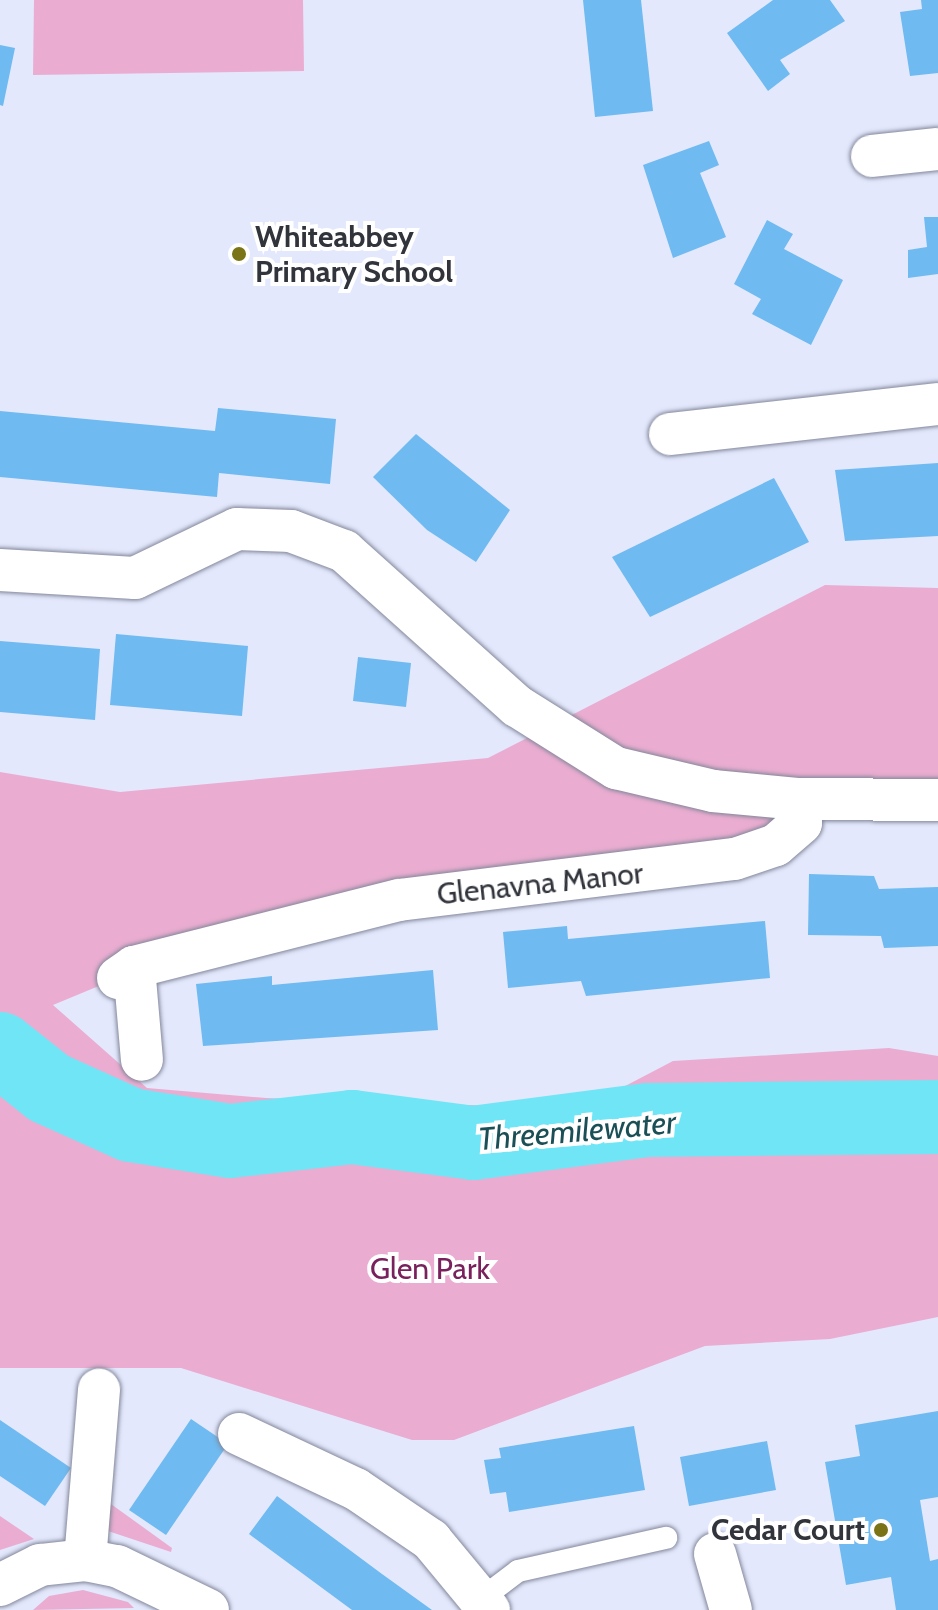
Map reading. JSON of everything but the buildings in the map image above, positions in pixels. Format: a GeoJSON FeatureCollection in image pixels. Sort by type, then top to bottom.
{"type":"FeatureCollection","features":[{"type":"Feature","properties":{"kind":"street"},"geometry":{"type":"LineString","coordinates":[[872,156],[938,149]]}},
{"type":"Feature","properties":{"kind":"street"},"geometry":{"type":"LineString","coordinates":[[670,434],[938,404]]}},
{"type":"Feature","properties":{"kind":"street"},"geometry":{"type":"LineString","coordinates":[[0,570],[135,578],[237,529],[291,531],[344,551],[517,706],[616,768],[713,791],[800,799],[938,800]]}},
{"type":"Feature","properties":{"kind":"street","name":"Glenavna Manor"},"geometry":{"type":"LineString","coordinates":[[142,1060],[126,973],[399,900],[735,859],[776,845],[801,823],[800,799]]}},
{"type":"Feature","properties":{"kind":"street"},"geometry":{"type":"LineString","coordinates":[[85,1560],[99,1390]]}},
{"type":"Feature","properties":{"kind":"street"},"geometry":{"type":"LineString","coordinates":[[239,1434],[356,1489],[431,1540],[485,1605]]}},
{"type":"Feature","properties":{"kind":"street"},"geometry":{"type":"LineString","coordinates":[[715,1554],[731,1610]]}},
{"type":"Feature","properties":{"kind":"street"},"geometry":{"type":"LineString","coordinates":[[0,1585],[40,1565],[85,1560],[117,1566],[208,1610]]}},
{"type":"Feature","properties":{"kind":"lane"},"geometry":{"type":"LineString","coordinates":[[485,1605],[518,1571],[666,1538]]}},
{"type":"Feature","properties":{"kind":"green space"},"geometry":{"type":"Polygon","coordinates":[[[34,0],[303,0],[304,71],[33,75],[34,0]]]}},
{"type":"Feature","properties":{"kind":"green space","name":"Glen Park"},"geometry":{"type":"Polygon","coordinates":[[[825,585],[938,588],[938,800],[801,799],[776,845],[399,900],[118,978],[53,1005],[147,1088],[266,1098],[496,1106],[608,1095],[673,1061],[889,1048],[938,1056],[938,1317],[830,1339],[705,1346],[454,1440],[412,1440],[181,1368],[0,1368],[0,772],[120,792],[488,758],[825,585]]]}},
{"type":"Feature","properties":{"kind":"green space"},"geometry":{"type":"Polygon","coordinates":[[[104,1499],[172,1548],[171,1552],[102,1529],[104,1499]]]}},
{"type":"Feature","properties":{"kind":"green space"},"geometry":{"type":"Polygon","coordinates":[[[0,1516],[34,1539],[0,1550],[0,1516]]]}},
{"type":"Feature","properties":{"kind":"green space"},"geometry":{"type":"Polygon","coordinates":[[[83,1590],[128,1602],[134,1608],[33,1610],[49,1596],[83,1590]]]}},
{"type":"Feature","properties":{"kind":"waterway","name":"Threemilewater"},"geometry":{"type":"LineString","coordinates":[[0,1049],[49,1088],[131,1125],[230,1141],[352,1127],[473,1143],[648,1120],[938,1117]]}},
{"type":"Feature","properties":{"kind":"place","name":"Whiteabbey Primary School"},"geometry":{"type":"Point","coordinates":[239,254]}},
{"type":"Feature","properties":{"kind":"place","name":"Cedar Court"},"geometry":{"type":"Point","coordinates":[881,1530]}}]}
